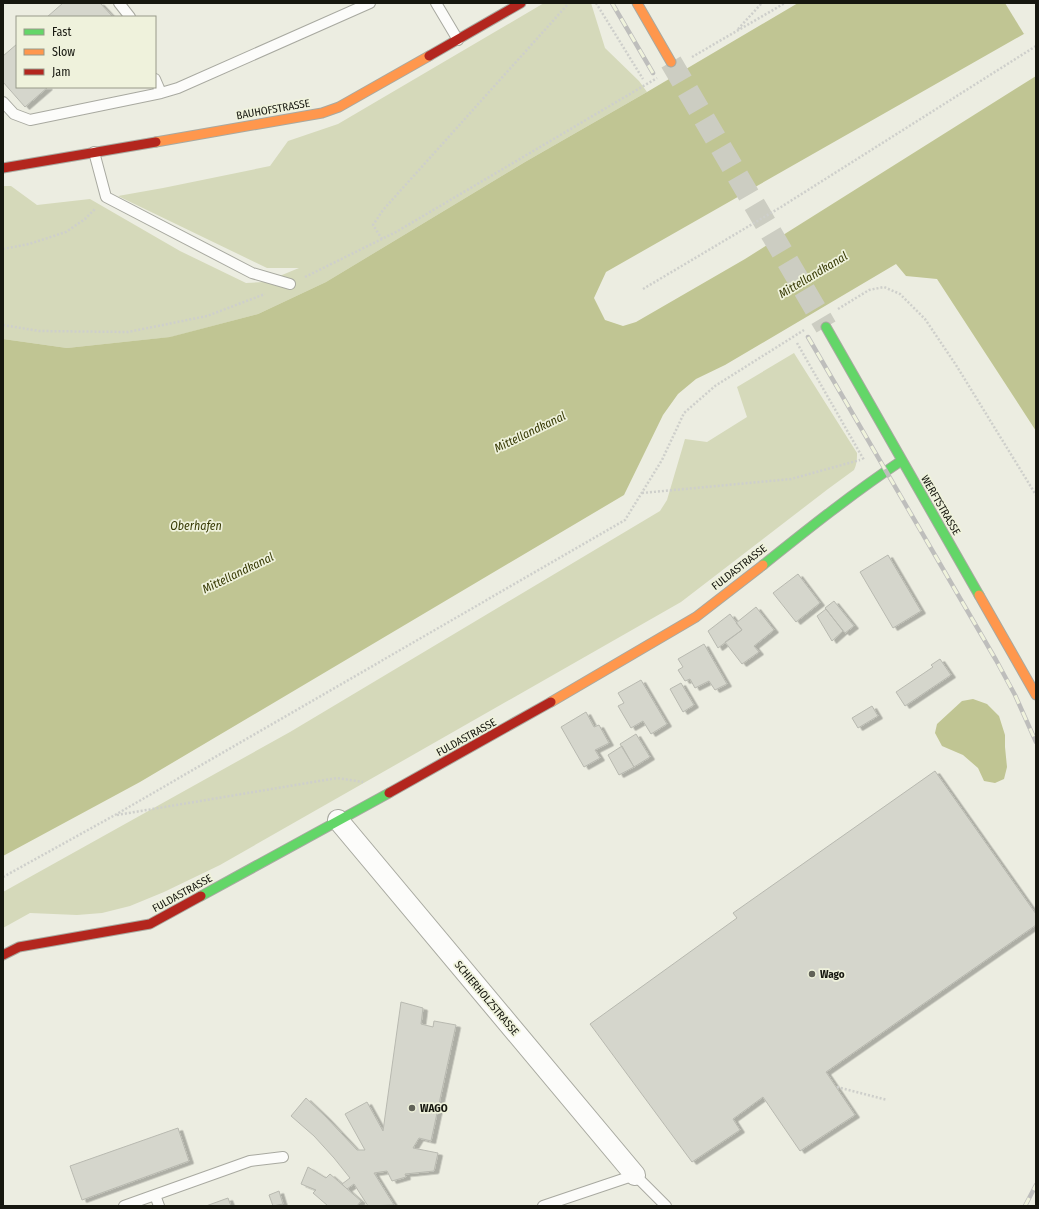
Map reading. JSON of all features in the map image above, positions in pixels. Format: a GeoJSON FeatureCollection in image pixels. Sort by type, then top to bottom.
{"type":"FeatureCollection","features":[{"type":"Feature","properties":{"kind":"street","name":"BAUHOFSTRASSE"},"geometry":{"type":"LineString","coordinates":[[3,168],[322,113],[355,99],[521,3]]}},
{"type":"Feature","properties":{"kind":"street"},"geometry":{"type":"LineString","coordinates":[[638,3],[671,62]]}},
{"type":"Feature","properties":{"kind":"street","name":"WERFTSTRASSE"},"geometry":{"type":"LineString","coordinates":[[826,327],[901,461],[1036,695]]}},
{"type":"Feature","properties":{"kind":"street","name":"FULDASTRASSE"},"geometry":{"type":"LineString","coordinates":[[3,955],[19,947],[150,924],[520,721],[696,617],[875,478],[901,461]]}},
{"type":"Feature","properties":{"kind":"street","name":"SCHIERHOLZSTRASSE"},"geometry":{"type":"LineString","coordinates":[[338,820],[635,1175]]}},
{"type":"Feature","properties":{"kind":"lane"},"geometry":{"type":"LineString","coordinates":[[119,3],[129,16]]}},
{"type":"Feature","properties":{"kind":"lane"},"geometry":{"type":"LineString","coordinates":[[3,102],[14,114],[30,120],[161,93],[178,88],[370,3]]}},
{"type":"Feature","properties":{"kind":"lane"},"geometry":{"type":"LineString","coordinates":[[436,3],[458,40]]}},
{"type":"Feature","properties":{"kind":"lane"},"geometry":{"type":"LineString","coordinates":[[156,81],[161,93]]}},
{"type":"Feature","properties":{"kind":"lane"},"geometry":{"type":"LineString","coordinates":[[94,152],[106,197],[252,273],[290,284]]}},
{"type":"Feature","properties":{"kind":"lane"},"geometry":{"type":"LineString","coordinates":[[124,1206],[250,1161],[283,1157]]}},
{"type":"Feature","properties":{"kind":"lane"},"geometry":{"type":"LineString","coordinates":[[542,1206],[635,1175],[666,1206]]}},
{"type":"Feature","properties":{"kind":"lane"},"geometry":{"type":"LineString","coordinates":[[155,1195],[159,1206]]}},
{"type":"Feature","properties":{"kind":"path"},"geometry":{"type":"LineString","coordinates":[[382,239],[373,225],[383,210],[569,3]]}},
{"type":"Feature","properties":{"kind":"path"},"geometry":{"type":"LineString","coordinates":[[596,3],[643,79]]}},
{"type":"Feature","properties":{"kind":"path"},"geometry":{"type":"LineString","coordinates":[[736,32],[762,3]]}},
{"type":"Feature","properties":{"kind":"path"},"geometry":{"type":"LineString","coordinates":[[688,60],[785,3]]}},
{"type":"Feature","properties":{"kind":"path"},"geometry":{"type":"LineString","coordinates":[[643,289],[780,207],[1036,47]]}},
{"type":"Feature","properties":{"kind":"path"},"geometry":{"type":"LineString","coordinates":[[3,325],[38,331],[128,332],[207,316],[290,284],[396,232],[661,76]]}},
{"type":"Feature","properties":{"kind":"path"},"geometry":{"type":"LineString","coordinates":[[3,248],[29,244],[66,232],[85,219],[106,197]]}},
{"type":"Feature","properties":{"kind":"path"},"geometry":{"type":"LineString","coordinates":[[836,310],[869,290],[884,287],[900,294],[925,319],[956,365],[1036,495]]}},
{"type":"Feature","properties":{"kind":"path"},"geometry":{"type":"LineString","coordinates":[[3,877],[115,815],[626,520],[662,460],[684,413],[715,386],[809,327]]}},
{"type":"Feature","properties":{"kind":"path"},"geometry":{"type":"LineString","coordinates":[[797,343],[875,478]]}},
{"type":"Feature","properties":{"kind":"path"},"geometry":{"type":"LineString","coordinates":[[642,493],[791,479],[864,459]]}},
{"type":"Feature","properties":{"kind":"path"},"geometry":{"type":"LineString","coordinates":[[115,815],[337,778],[366,782]]}},
{"type":"Feature","properties":{"kind":"path"},"geometry":{"type":"LineString","coordinates":[[837,1087],[887,1100]]}},
{"type":"Feature","properties":{"kind":"shaded area"},"geometry":{"type":"Polygon","coordinates":[[[544,3],[591,3],[605,48],[639,81],[647,92],[525,162],[326,282],[258,314],[171,337],[67,348],[3,339],[3,186],[11,186],[37,205],[90,199],[180,251],[246,283],[265,282],[299,268],[267,268],[118,196],[270,166],[288,141],[338,124],[544,3]]]}},
{"type":"Feature","properties":{"kind":"shaded area"},"geometry":{"type":"Polygon","coordinates":[[[794,353],[857,453],[854,470],[681,602],[220,865],[164,892],[130,906],[102,913],[77,915],[30,913],[3,928],[3,892],[290,732],[660,511],[667,500],[685,439],[707,442],[747,417],[737,387],[794,353]]]}},
{"type":"Feature","properties":{"kind":"water","name":"Oberhafen"},"geometry":{"type":"Polygon","coordinates":[[[798,3],[1036,3],[1036,27],[606,272],[594,298],[605,320],[623,326],[636,322],[745,259],[1036,76],[1036,431],[937,279],[906,276],[896,264],[725,365],[696,379],[678,394],[663,415],[624,495],[140,782],[3,856],[3,339],[67,348],[170,337],[258,314],[326,282],[525,162],[798,3]]]}},
{"type":"Feature","properties":{"kind":"water"},"geometry":{"type":"Polygon","coordinates":[[[973,699],[987,704],[999,716],[1005,735],[1007,767],[1004,779],[995,783],[984,781],[978,768],[963,755],[942,746],[935,733],[937,724],[962,701],[973,699]]]}},
{"type":"Feature","properties":{"kind":"pier"},"geometry":{"type":"Polygon","coordinates":[[[1005,3],[1036,3],[1036,29],[1030,33],[1024,34],[1005,3]]]}},
{"type":"Feature","properties":{"kind":"building"},"geometry":{"type":"Polygon","coordinates":[[[63,3],[100,3],[112,16],[48,16],[63,3]]]}},
{"type":"Feature","properties":{"kind":"building"},"geometry":{"type":"Polygon","coordinates":[[[16,45],[16,88],[47,88],[25,107],[3,82],[3,56],[16,45]]]}},
{"type":"Feature","properties":{"kind":"building"},"geometry":{"type":"Polygon","coordinates":[[[888,555],[921,611],[893,628],[860,572],[888,555]]]}},
{"type":"Feature","properties":{"kind":"building"},"geometry":{"type":"Polygon","coordinates":[[[798,574],[820,603],[796,622],[773,593],[798,574]]]}},
{"type":"Feature","properties":{"kind":"building"},"geometry":{"type":"Polygon","coordinates":[[[834,601],[854,626],[845,633],[825,608],[834,601]]]}},
{"type":"Feature","properties":{"kind":"building"},"geometry":{"type":"Polygon","coordinates":[[[756,607],[774,630],[754,646],[759,652],[742,664],[725,642],[742,630],[736,623],[756,607]]]}},
{"type":"Feature","properties":{"kind":"building"},"geometry":{"type":"Polygon","coordinates":[[[826,609],[843,631],[832,641],[817,616],[826,609]]]}},
{"type":"Feature","properties":{"kind":"building"},"geometry":{"type":"Polygon","coordinates":[[[730,614],[742,630],[718,648],[708,631],[730,614]]]}},
{"type":"Feature","properties":{"kind":"building"},"geometry":{"type":"Polygon","coordinates":[[[704,644],[727,684],[715,690],[709,681],[695,688],[690,679],[685,681],[678,670],[683,667],[678,659],[704,644]]]}},
{"type":"Feature","properties":{"kind":"building"},"geometry":{"type":"Polygon","coordinates":[[[940,659],[951,675],[905,706],[896,692],[933,667],[931,665],[940,659]]]}},
{"type":"Feature","properties":{"kind":"building"},"geometry":{"type":"Polygon","coordinates":[[[641,680],[667,724],[651,734],[643,721],[631,728],[618,706],[624,703],[618,693],[641,680]]]}},
{"type":"Feature","properties":{"kind":"building"},"geometry":{"type":"Polygon","coordinates":[[[681,683],[694,705],[683,712],[670,689],[681,683]]]}},
{"type":"Feature","properties":{"kind":"building"},"geometry":{"type":"Polygon","coordinates":[[[872,706],[878,716],[858,728],[852,718],[872,706]]]}},
{"type":"Feature","properties":{"kind":"building"},"geometry":{"type":"Polygon","coordinates":[[[586,712],[594,727],[599,725],[609,743],[595,750],[600,758],[584,767],[561,727],[586,712]]]}},
{"type":"Feature","properties":{"kind":"building"},"geometry":{"type":"Polygon","coordinates":[[[636,734],[650,757],[634,767],[620,744],[636,734]]]}},
{"type":"Feature","properties":{"kind":"building"},"geometry":{"type":"Polygon","coordinates":[[[622,746],[634,767],[619,775],[608,755],[622,746]]]}},
{"type":"Feature","properties":{"kind":"building","name":"Wago"},"geometry":{"type":"Polygon","coordinates":[[[935,771],[1036,914],[1036,925],[826,1072],[855,1115],[800,1151],[763,1097],[733,1119],[740,1130],[692,1162],[590,1024],[737,918],[733,913],[935,771]]]}},
{"type":"Feature","properties":{"kind":"building","name":"WAGO"},"geometry":{"type":"Polygon","coordinates":[[[401,1002],[423,1008],[421,1024],[433,1027],[434,1021],[456,1025],[431,1141],[419,1138],[413,1148],[438,1153],[434,1171],[405,1174],[406,1177],[392,1181],[387,1171],[374,1173],[394,1205],[368,1206],[354,1184],[347,1189],[342,1184],[350,1178],[314,1136],[291,1116],[306,1098],[357,1150],[365,1150],[345,1114],[367,1102],[383,1131],[401,1002]]]}},
{"type":"Feature","properties":{"kind":"building"},"geometry":{"type":"Polygon","coordinates":[[[178,1128],[189,1161],[82,1200],[70,1166],[178,1128]]]}},
{"type":"Feature","properties":{"kind":"building"},"geometry":{"type":"Polygon","coordinates":[[[308,1167],[326,1178],[330,1174],[361,1201],[357,1206],[328,1206],[313,1193],[316,1190],[301,1184],[308,1167]]]}},
{"type":"Feature","properties":{"kind":"building"},"geometry":{"type":"Polygon","coordinates":[[[279,1191],[283,1204],[273,1206],[269,1195],[279,1191]]]}},
{"type":"Feature","properties":{"kind":"building"},"geometry":{"type":"Polygon","coordinates":[[[228,1198],[231,1206],[206,1206],[228,1198]]]}},
{"type":"Feature","properties":{"kind":"tunnel"},"geometry":{"type":"LineString","coordinates":[[671,62],[826,327]]}},
{"type":"Feature","properties":{"kind":"railway"},"geometry":{"type":"LineString","coordinates":[[612,3],[653,73]]}},
{"type":"Feature","properties":{"kind":"railway"},"geometry":{"type":"LineString","coordinates":[[808,337],[996,660],[1015,695],[1036,742]]}},
{"type":"Feature","properties":{"kind":"railway"},"geometry":{"type":"LineString","coordinates":[[1025,1206],[1036,1185]]}},
{"type":"Feature","properties":{"kind":"traffic: fast"},"geometry":{"type":"LineString","coordinates":[[826,327],[979,595]]}},
{"type":"Feature","properties":{"kind":"traffic: fast"},"geometry":{"type":"LineString","coordinates":[[763,565],[848,498],[901,461]]}},
{"type":"Feature","properties":{"kind":"traffic: fast"},"geometry":{"type":"LineString","coordinates":[[201,896],[389,793]]}},
{"type":"Feature","properties":{"kind":"traffic: slow"},"geometry":{"type":"LineString","coordinates":[[637,3],[671,62]]}},
{"type":"Feature","properties":{"kind":"traffic: slow"},"geometry":{"type":"LineString","coordinates":[[156,142],[322,113],[339,107],[429,56]]}},
{"type":"Feature","properties":{"kind":"traffic: slow"},"geometry":{"type":"LineString","coordinates":[[551,702],[696,617],[763,565]]}},
{"type":"Feature","properties":{"kind":"traffic: slow"},"geometry":{"type":"LineString","coordinates":[[979,595],[1036,695]]}},
{"type":"Feature","properties":{"kind":"traffic: jam"},"geometry":{"type":"LineString","coordinates":[[429,56],[521,3]]}},
{"type":"Feature","properties":{"kind":"traffic: jam"},"geometry":{"type":"LineString","coordinates":[[3,168],[156,142]]}},
{"type":"Feature","properties":{"kind":"traffic: jam"},"geometry":{"type":"LineString","coordinates":[[389,793],[551,702]]}},
{"type":"Feature","properties":{"kind":"traffic: jam"},"geometry":{"type":"LineString","coordinates":[[3,955],[19,947],[150,924],[201,896]]}},
{"type":"Feature","properties":{"kind":"place","name":"Wago"},"geometry":{"type":"Point","coordinates":[812,974]}},
{"type":"Feature","properties":{"kind":"place","name":"WAGO"},"geometry":{"type":"Point","coordinates":[412,1108]}},
{"type":"Feature","properties":{"kind":"water label","name":"Mittellandkanal"},"geometry":{"type":"Point","coordinates":[813,275]}},
{"type":"Feature","properties":{"kind":"water label","name":"Mittellandkanal"},"geometry":{"type":"Point","coordinates":[530,432]}},
{"type":"Feature","properties":{"kind":"water label","name":"Mittellandkanal"},"geometry":{"type":"Point","coordinates":[238,573]}}]}
